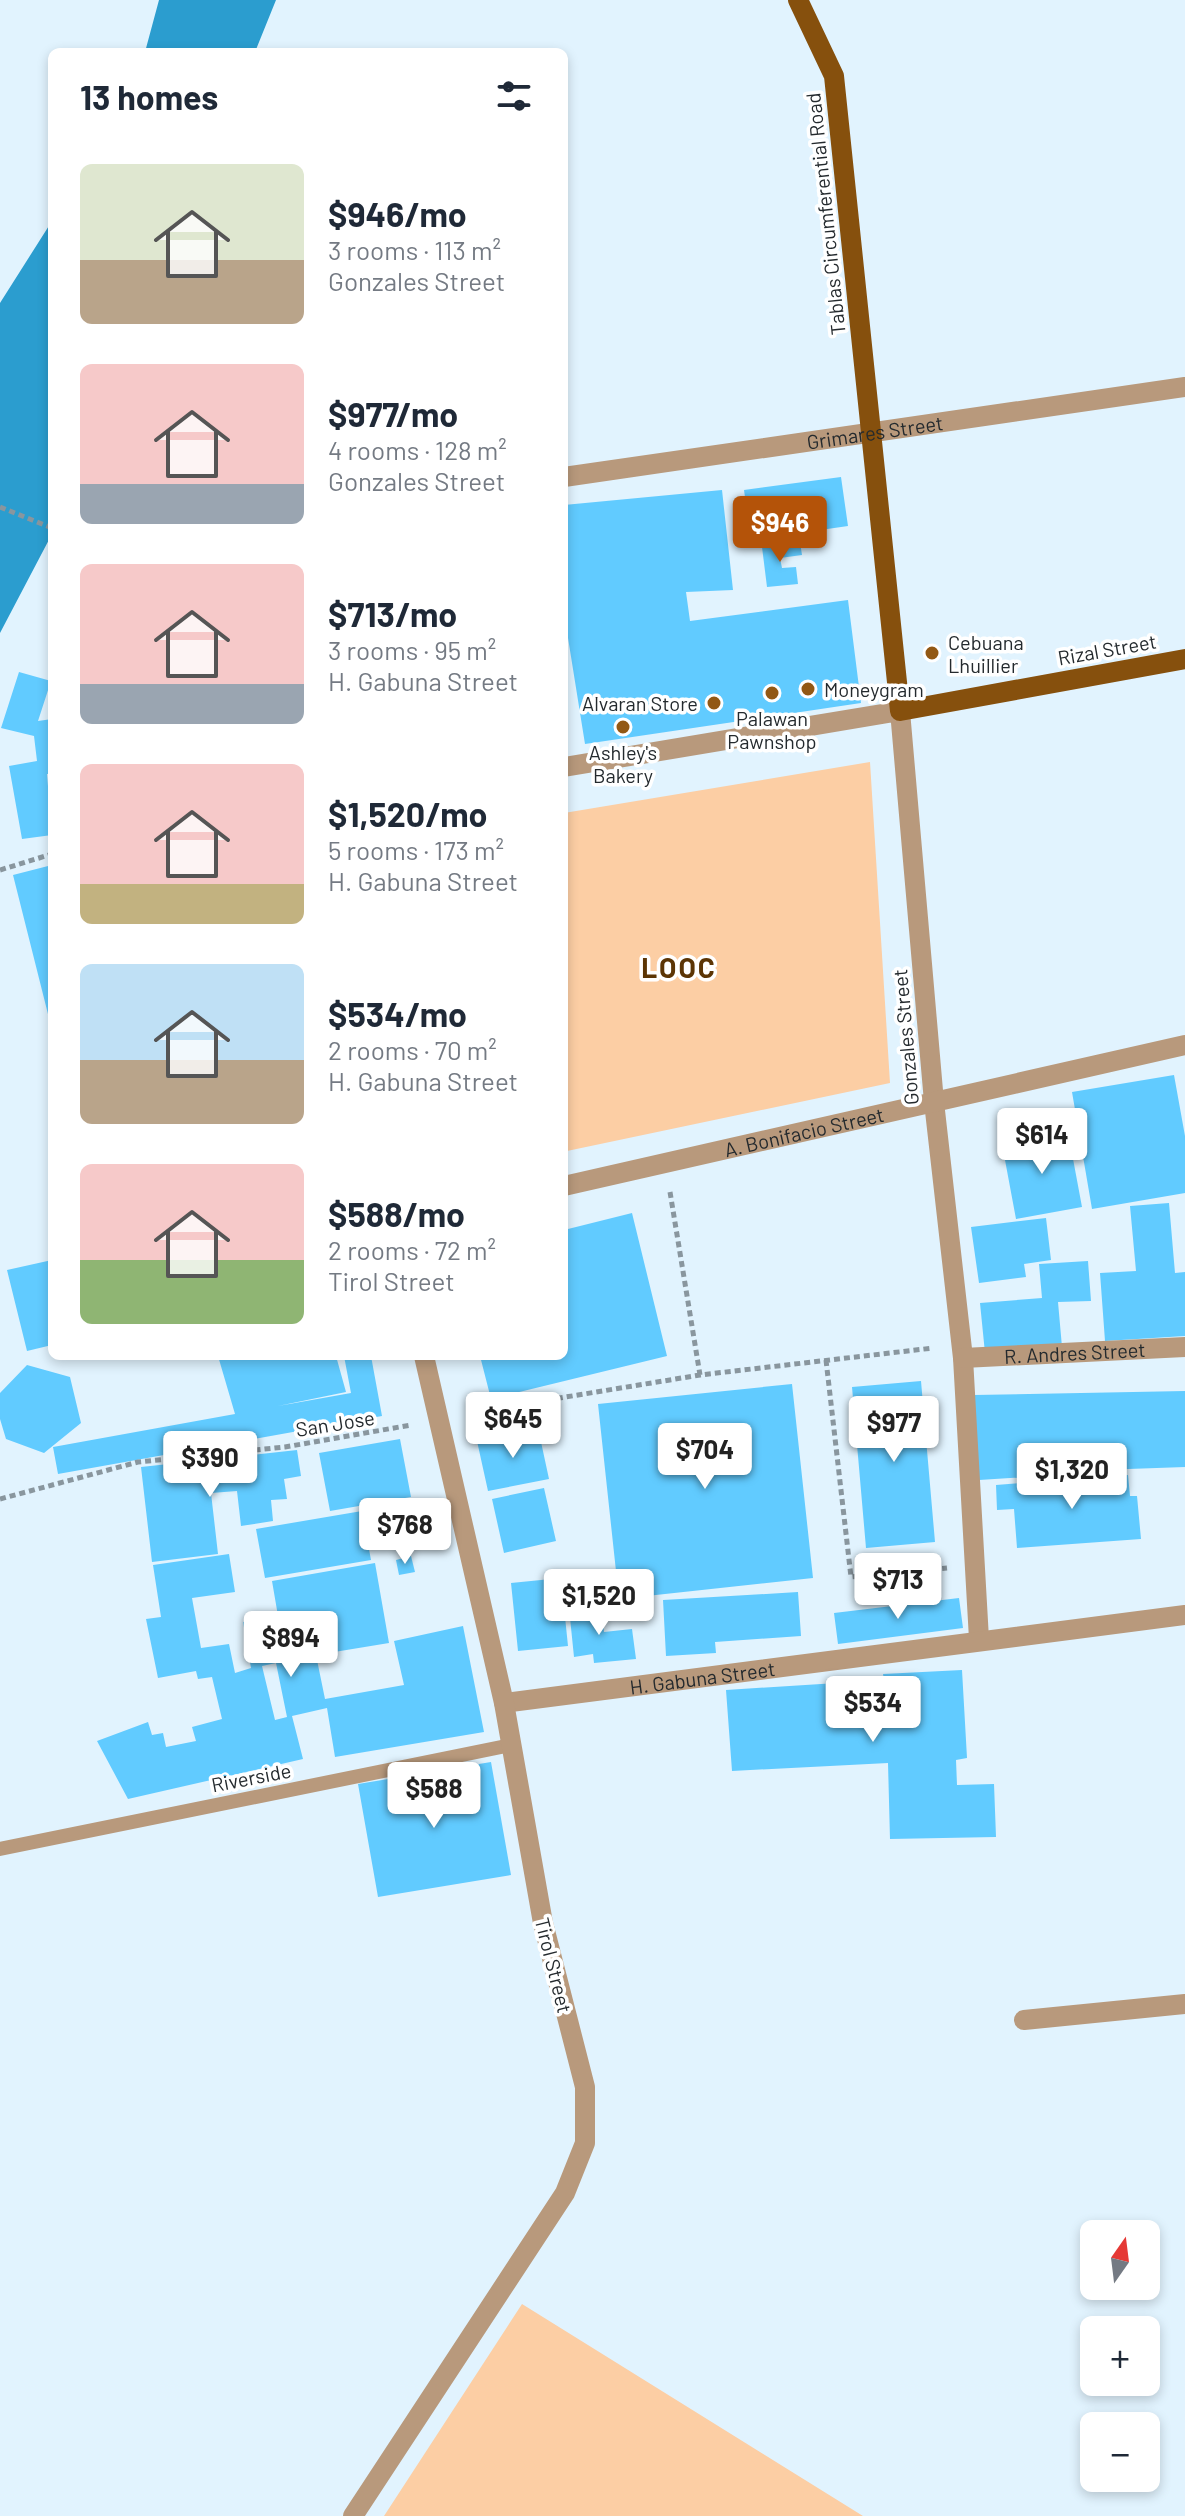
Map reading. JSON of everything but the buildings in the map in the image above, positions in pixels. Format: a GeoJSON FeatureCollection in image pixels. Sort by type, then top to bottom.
{"type":"FeatureCollection","features":[{"type":"Feature","properties":{"kind":"main road","name":"Tablas Circumferential Road"},"geometry":{"type":"LineString","coordinates":[[798,0],[834,76],[872,430]]}},
{"type":"Feature","properties":{"kind":"main road","name":"Gonzales Street"},"geometry":{"type":"LineString","coordinates":[[872,430],[900,711]]}},
{"type":"Feature","properties":{"kind":"main road","name":"Rizal Street"},"geometry":{"type":"LineString","coordinates":[[900,711],[1185,659]]}},
{"type":"Feature","properties":{"kind":"street","name":"Grimares Street"},"geometry":{"type":"LineString","coordinates":[[568,476],[1185,387]]}},
{"type":"Feature","properties":{"kind":"street","name":"Rizal Street"},"geometry":{"type":"LineString","coordinates":[[568,766],[900,711]]}},
{"type":"Feature","properties":{"kind":"street","name":"Gonzales Street"},"geometry":{"type":"LineString","coordinates":[[900,711],[934,1102],[963,1351],[979,1639]]}},
{"type":"Feature","properties":{"kind":"street","name":"A. Bonifacio Street"},"geometry":{"type":"LineString","coordinates":[[568,1185],[1185,1045]]}},
{"type":"Feature","properties":{"kind":"street","name":"R. Andres Street"},"geometry":{"type":"LineString","coordinates":[[963,1351],[1185,1347]]}},
{"type":"Feature","properties":{"kind":"street","name":"Tirol Street"},"geometry":{"type":"LineString","coordinates":[[353,2516],[565,2193],[585,2143],[585,2087],[543,1923],[504,1703],[425,1360]]}},
{"type":"Feature","properties":{"kind":"street","name":"H. Gabuna Street"},"geometry":{"type":"LineString","coordinates":[[504,1703],[979,1639],[1185,1615]]}},
{"type":"Feature","properties":{"kind":"street"},"geometry":{"type":"LineString","coordinates":[[1024,2020],[1185,2004]]}},
{"type":"Feature","properties":{"kind":"lane","name":"Riverside"},"geometry":{"type":"LineString","coordinates":[[0,1849],[511,1745]]}},
{"type":"Feature","properties":{"kind":"path"},"geometry":{"type":"LineString","coordinates":[[0,507],[48,527]]}},
{"type":"Feature","properties":{"kind":"path"},"geometry":{"type":"LineString","coordinates":[[0,870],[48,855]]}},
{"type":"Feature","properties":{"kind":"path"},"geometry":{"type":"LineString","coordinates":[[665,1163],[700,1375]]}},
{"type":"Feature","properties":{"kind":"path","name":"San Jose"},"geometry":{"type":"LineString","coordinates":[[0,1499],[138,1462],[285,1447],[389,1431],[439,1417],[700,1375],[826,1360],[963,1351]]}},
{"type":"Feature","properties":{"kind":"path"},"geometry":{"type":"LineString","coordinates":[[826,1360],[851,1577],[975,1565]]}},
{"type":"Feature","properties":{"kind":"shaded area"},"geometry":{"type":"Polygon","coordinates":[[[870,762],[890,1083],[568,1151],[568,812],[870,762]]]}},
{"type":"Feature","properties":{"kind":"shaded area"},"geometry":{"type":"Polygon","coordinates":[[[522,2304],[863,2516],[384,2516],[522,2304]]]}},
{"type":"Feature","properties":{"kind":"water"},"geometry":{"type":"Polygon","coordinates":[[[159,0],[276,0],[257,48],[146,48],[159,0]]]}},
{"type":"Feature","properties":{"kind":"water"},"geometry":{"type":"Polygon","coordinates":[[[48,227],[48,542],[0,633],[0,303],[48,227]]]}},
{"type":"Feature","properties":{"kind":"place","name":"Cebuana Lhuillier"},"geometry":{"type":"Point","coordinates":[932,653]}},
{"type":"Feature","properties":{"kind":"place","name":"Moneygram"},"geometry":{"type":"Point","coordinates":[808,689]}},
{"type":"Feature","properties":{"kind":"place","name":"Palawan Pawnshop"},"geometry":{"type":"Point","coordinates":[772,693]}},
{"type":"Feature","properties":{"kind":"place","name":"Alvaran Store"},"geometry":{"type":"Point","coordinates":[714,703]}},
{"type":"Feature","properties":{"kind":"place","name":"Ashley's Bakery"},"geometry":{"type":"Point","coordinates":[623,727]}},
{"type":"Feature","properties":{"kind":"district","name":"LOOC"},"geometry":{"type":"Point","coordinates":[679,967]}}]}
